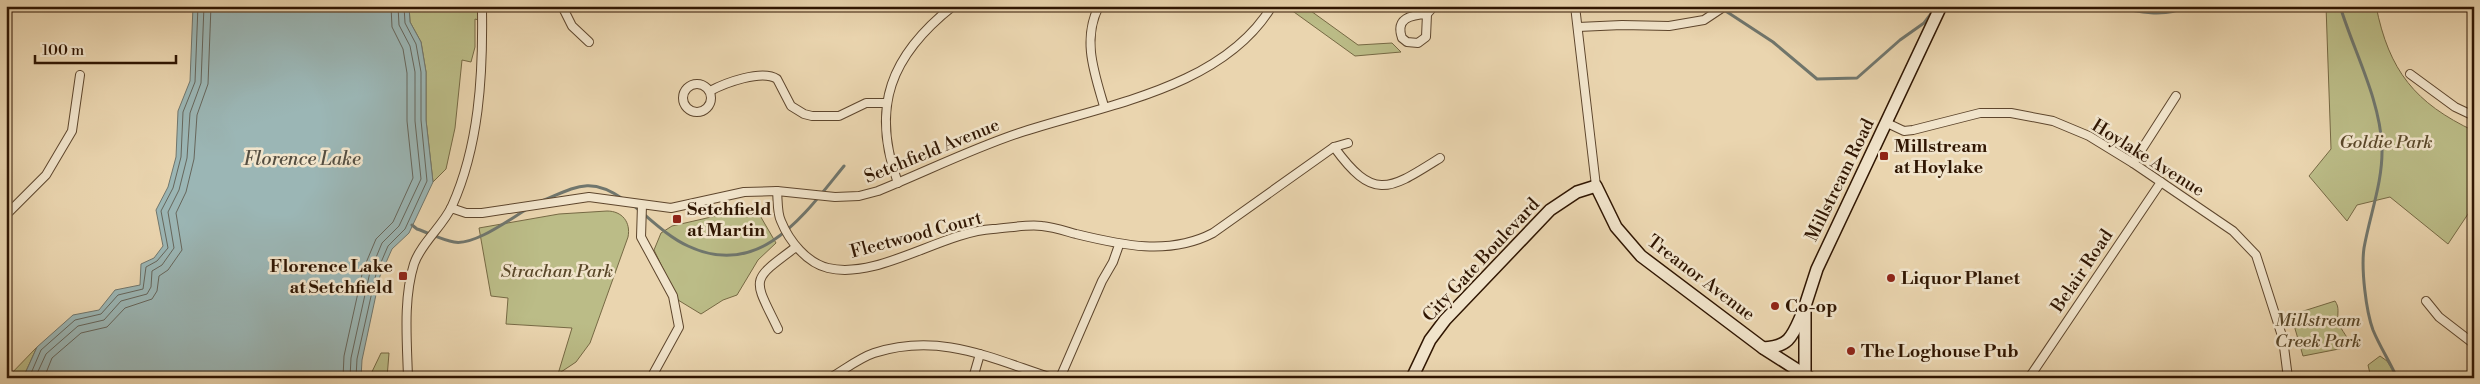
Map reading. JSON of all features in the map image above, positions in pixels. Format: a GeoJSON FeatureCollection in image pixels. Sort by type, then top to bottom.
{"type":"FeatureCollection","features":[{"type":"Feature","properties":{"kind":"street"},"geometry":{"type":"LineString","coordinates":[[408,378],[408,298],[415,262],[451,208],[471,149],[483,63],[482,11],[484,6]]}},
{"type":"Feature","properties":{"kind":"street"},"geometry":{"type":"LineString","coordinates":[[562,6],[572,26],[590,42]]}},
{"type":"Feature","properties":{"kind":"street"},"geometry":{"type":"LineString","coordinates":[[898,183],[886,139],[887,103],[896,71],[912,44],[933,22],[953,6]]}},
{"type":"Feature","properties":{"kind":"street"},"geometry":{"type":"LineString","coordinates":[[1099,6],[1093,18],[1089,40],[1091,63],[1104,106]]}},
{"type":"Feature","properties":{"kind":"street","name":"Setchfield Avenue"},"geometry":{"type":"LineString","coordinates":[[451,208],[466,213],[482,213],[589,197],[671,208],[744,192],[777,191],[818,196],[853,196],[878,192],[988,144],[1158,90],[1206,67],[1244,39],[1259,25],[1272,6]]}},
{"type":"Feature","properties":{"kind":"street"},"geometry":{"type":"LineString","coordinates":[[1427,14],[1407,16],[1402,21],[1400,27],[1402,38],[1407,42],[1418,43],[1426,37],[1427,14],[1434,6]]}},
{"type":"Feature","properties":{"kind":"street","name":"Treanor Avenue"},"geometry":{"type":"LineString","coordinates":[[1575,6],[1596,186],[1616,227],[1632,248],[1763,348],[1806,377]]}},
{"type":"Feature","properties":{"kind":"street"},"geometry":{"type":"LineString","coordinates":[[1578,28],[1622,25],[1669,26],[1704,20],[1725,6]]}},
{"type":"Feature","properties":{"kind":"street","name":"Millstream Road"},"geometry":{"type":"LineString","coordinates":[[1806,377],[1805,306],[1817,268],[1941,6]]}},
{"type":"Feature","properties":{"kind":"street"},"geometry":{"type":"LineString","coordinates":[[710,91],[723,84],[767,74],[777,79],[786,100],[804,114],[839,116],[866,103],[887,103]]}},
{"type":"Feature","properties":{"kind":"street"},"geometry":{"type":"LineString","coordinates":[[2410,74],[2456,107],[2474,116]]}},
{"type":"Feature","properties":{"kind":"street"},"geometry":{"type":"LineString","coordinates":[[6,216],[46,175],[72,131],[80,75]]}},
{"type":"Feature","properties":{"kind":"street"},"geometry":{"type":"LineString","coordinates":[[2133,163],[2176,96]]}},
{"type":"Feature","properties":{"kind":"street","name":"Hoylake Avenue"},"geometry":{"type":"LineString","coordinates":[[1887,123],[1904,131],[1980,113],[2011,113],[2053,121],[2089,136],[2133,163],[2233,231],[2256,255],[2283,339],[2288,378]]}},
{"type":"Feature","properties":{"kind":"street","name":"Fleetwood Court"},"geometry":{"type":"LineString","coordinates":[[777,191],[780,220],[796,247],[809,258],[827,268],[849,270],[880,264],[978,230],[1042,226],[1119,244],[1170,246],[1203,238],[1334,147],[1348,143]]}},
{"type":"Feature","properties":{"kind":"street"},"geometry":{"type":"LineString","coordinates":[[1334,147],[1360,178],[1384,185],[1407,179],[1440,158]]}},
{"type":"Feature","properties":{"kind":"street","name":"Belair Road"},"geometry":{"type":"LineString","coordinates":[[2029,378],[2161,182]]}},
{"type":"Feature","properties":{"kind":"street","name":"City Gate Boulevard"},"geometry":{"type":"LineString","coordinates":[[1412,378],[1430,340],[1445,320],[1550,210],[1577,192],[1596,186]]}},
{"type":"Feature","properties":{"kind":"street"},"geometry":{"type":"LineString","coordinates":[[642,205],[642,237],[673,296],[679,327],[650,378]]}},
{"type":"Feature","properties":{"kind":"street"},"geometry":{"type":"LineString","coordinates":[[1060,378],[1102,281],[1113,262],[1119,244]]}},
{"type":"Feature","properties":{"kind":"street"},"geometry":{"type":"LineString","coordinates":[[778,329],[760,291],[759,283],[762,274],[767,268],[796,247]]}},
{"type":"Feature","properties":{"kind":"street"},"geometry":{"type":"LineString","coordinates":[[2426,301],[2439,316],[2474,344]]}},
{"type":"Feature","properties":{"kind":"street"},"geometry":{"type":"LineString","coordinates":[[1763,348],[1778,347],[1785,344],[1793,334],[1805,306]]}},
{"type":"Feature","properties":{"kind":"street"},"geometry":{"type":"LineString","coordinates":[[830,378],[872,354],[910,344],[953,346],[1052,378]]}},
{"type":"Feature","properties":{"kind":"street"},"geometry":{"type":"LineString","coordinates":[[973,378],[980,354]]}},
{"type":"Feature","properties":{"kind":"green space"},"geometry":{"type":"Polygon","coordinates":[[[409,6],[486,6],[482,21],[475,19],[475,47],[471,62],[462,60],[455,128],[446,169],[433,182],[426,120],[426,72],[421,42],[410,22],[409,6]]]}},
{"type":"Feature","properties":{"kind":"green space"},"geometry":{"type":"Polygon","coordinates":[[[1304,6],[1358,45],[1392,43],[1401,52],[1355,56],[1287,7],[1304,6]]]}},
{"type":"Feature","properties":{"kind":"green space"},"geometry":{"type":"Polygon","coordinates":[[[1591,6],[1699,6],[1682,9],[1599,10],[1591,6]]]}},
{"type":"Feature","properties":{"kind":"green space","name":"Goldie Park"},"geometry":{"type":"Polygon","coordinates":[[[2326,6],[2376,6],[2388,49],[2397,67],[2408,82],[2420,96],[2436,109],[2474,131],[2474,205],[2448,244],[2390,197],[2357,205],[2347,221],[2309,176],[2331,149],[2326,6]]]}},
{"type":"Feature","properties":{"kind":"green space"},"geometry":{"type":"Polygon","coordinates":[[[755,207],[776,243],[758,260],[737,295],[723,300],[701,314],[678,300],[654,250],[661,233],[672,226],[755,207]]]}},
{"type":"Feature","properties":{"kind":"green space","name":"Strachan Park"},"geometry":{"type":"Polygon","coordinates":[[[607,211],[617,213],[624,218],[627,222],[628,237],[590,343],[576,362],[558,374],[572,328],[506,324],[508,298],[491,296],[479,228],[559,214],[607,211]]]}},
{"type":"Feature","properties":{"kind":"green space","name":"Millstream Creek Park"},"geometry":{"type":"Polygon","coordinates":[[[2335,301],[2338,308],[2339,323],[2350,343],[2344,348],[2303,356],[2291,315],[2335,301]]]}},
{"type":"Feature","properties":{"kind":"green space"},"geometry":{"type":"Polygon","coordinates":[[[37,347],[23,378],[7,378],[37,347]]]}},
{"type":"Feature","properties":{"kind":"green space"},"geometry":{"type":"Polygon","coordinates":[[[381,353],[389,353],[387,378],[369,378],[381,353]]]}},
{"type":"Feature","properties":{"kind":"green space","name":"Millstream Creek Park"},"geometry":{"type":"Polygon","coordinates":[[[2380,356],[2387,361],[2398,378],[2371,378],[2368,365],[2380,356]]]}},
{"type":"Feature","properties":{"kind":"water","name":"Florence Lake"},"geometry":{"type":"Polygon","coordinates":[[[193,6],[409,6],[410,22],[421,42],[426,72],[426,120],[433,182],[409,233],[392,249],[380,276],[362,360],[361,378],[23,378],[37,347],[73,315],[99,310],[115,290],[140,285],[141,264],[154,258],[163,246],[156,210],[168,187],[176,157],[178,111],[190,81],[193,6]]]}},
{"type":"Feature","properties":{"kind":"waterway"},"geometry":{"type":"LineString","coordinates":[[1718,6],[1773,42],[1817,79],[1857,78],[1900,40],[1924,23],[1934,10]]}},
{"type":"Feature","properties":{"kind":"waterway"},"geometry":{"type":"LineString","coordinates":[[1994,6],[2011,9],[2030,6]]}},
{"type":"Feature","properties":{"kind":"waterway"},"geometry":{"type":"LineString","coordinates":[[2112,6],[2151,13],[2170,12],[2189,6]]}},
{"type":"Feature","properties":{"kind":"waterway"},"geometry":{"type":"LineString","coordinates":[[2340,6],[2372,93],[2380,129],[2382,160],[2376,198],[2364,248],[2364,278],[2368,312],[2373,330],[2397,378]]}},
{"type":"Feature","properties":{"kind":"waterway"},"geometry":{"type":"LineString","coordinates":[[633,205],[666,233],[688,246],[714,254],[737,255],[758,249],[778,237],[813,204],[844,166]]}},
{"type":"Feature","properties":{"kind":"waterway"},"geometry":{"type":"LineString","coordinates":[[542,201],[583,186],[601,188],[623,199]]}},
{"type":"Feature","properties":{"kind":"waterway"},"geometry":{"type":"LineString","coordinates":[[412,225],[417,229],[445,240],[462,242],[492,231],[527,209]]}},
{"type":"Feature","properties":{"kind":"place","name":"Millstream at Hoylake"},"geometry":{"type":"Point","coordinates":[1884,156]}},
{"type":"Feature","properties":{"kind":"place","name":"Setchfield at Martin"},"geometry":{"type":"Point","coordinates":[677,219]}},
{"type":"Feature","properties":{"kind":"place","name":"Florence Lake at Setchfield"},"geometry":{"type":"Point","coordinates":[403,276]}},
{"type":"Feature","properties":{"kind":"place","name":"Liquor Planet"},"geometry":{"type":"Point","coordinates":[1891,278]}},
{"type":"Feature","properties":{"kind":"place","name":"Co-op"},"geometry":{"type":"Point","coordinates":[1775,306]}},
{"type":"Feature","properties":{"kind":"place","name":"The Loghouse Pub"},"geometry":{"type":"Point","coordinates":[1851,351]}}]}
